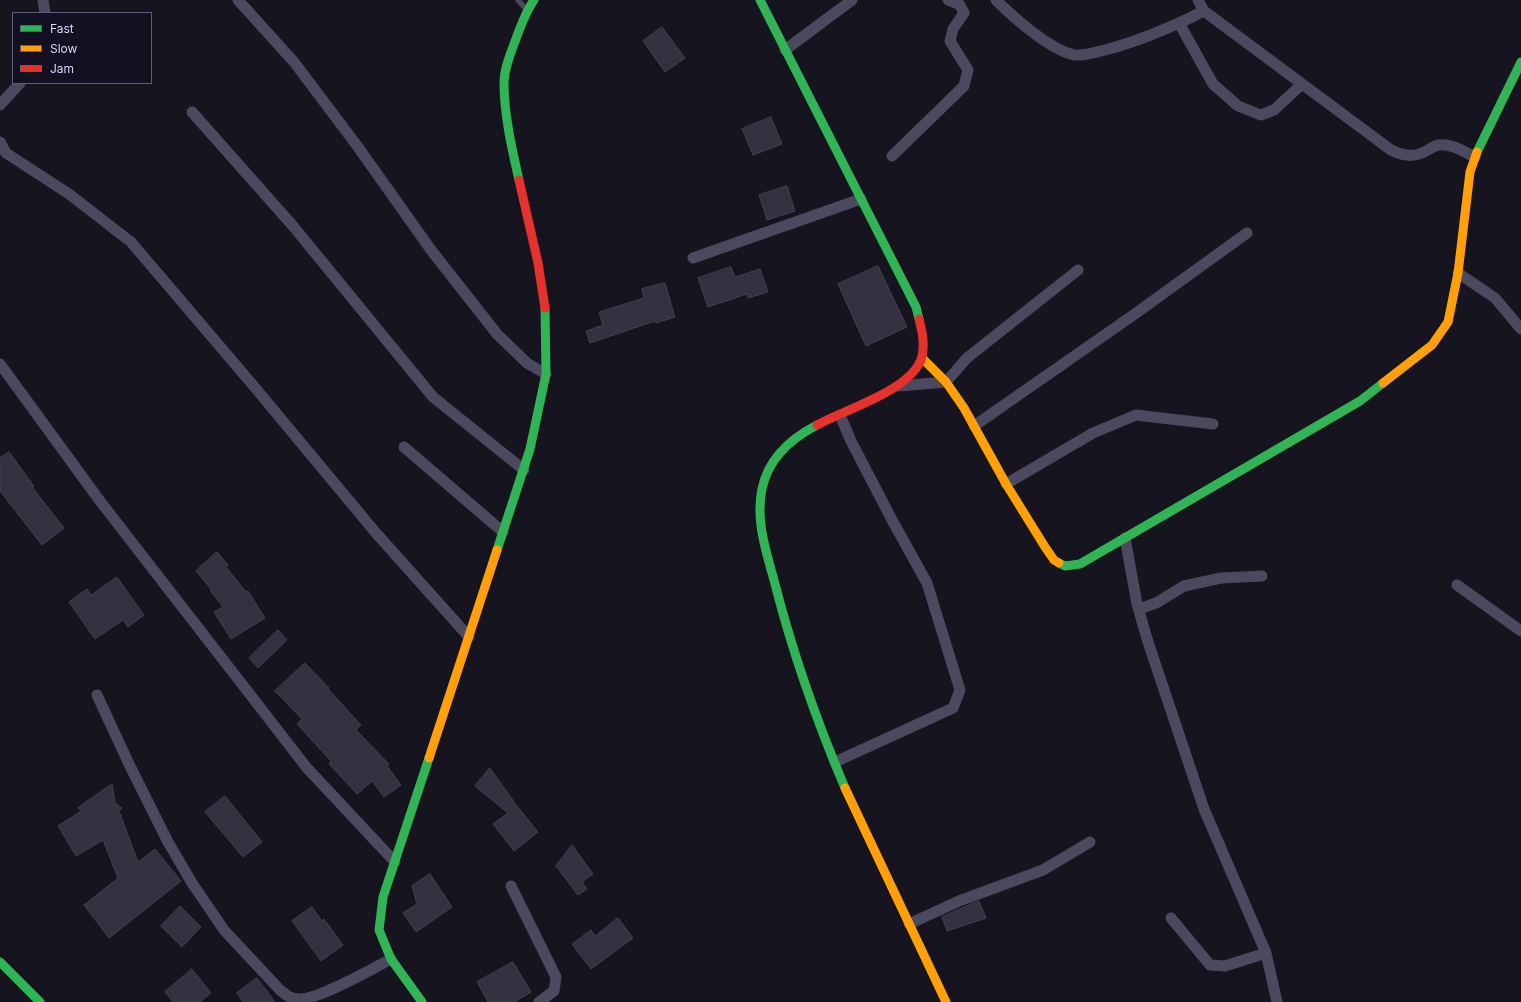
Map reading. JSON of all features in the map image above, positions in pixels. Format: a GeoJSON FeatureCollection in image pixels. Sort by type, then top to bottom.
{"type":"FeatureCollection","features":[{"type":"Feature","properties":{"kind":"street"},"geometry":{"type":"LineString","coordinates":[[43,0],[45,12]]}},
{"type":"Feature","properties":{"kind":"street"},"geometry":{"type":"LineString","coordinates":[[238,0],[294,62],[358,147],[431,250],[497,334],[527,363],[546,374]]}},
{"type":"Feature","properties":{"kind":"street"},"geometry":{"type":"LineString","coordinates":[[422,1002],[391,959],[379,930],[383,898],[524,470],[546,374],[545,309],[538,263],[512,147],[504,82],[509,59],[527,10],[534,0]]}},
{"type":"Feature","properties":{"kind":"street"},"geometry":{"type":"LineString","coordinates":[[760,0],[916,308],[923,332],[922,358],[899,386],[840,415],[805,430],[791,440],[777,455],[767,471],[759,508],[760,526],[789,636],[817,717],[849,798],[946,1002]]}},
{"type":"Feature","properties":{"kind":"street"},"geometry":{"type":"LineString","coordinates":[[785,50],[852,0]]}},
{"type":"Feature","properties":{"kind":"street"},"geometry":{"type":"LineString","coordinates":[[892,156],[964,86],[968,70],[950,41],[953,29],[964,13],[960,6],[948,0]]}},
{"type":"Feature","properties":{"kind":"street"},"geometry":{"type":"LineString","coordinates":[[996,0],[1012,17],[1057,49],[1075,55],[1086,54],[1132,43],[1204,12]]}},
{"type":"Feature","properties":{"kind":"street"},"geometry":{"type":"LineString","coordinates":[[1198,0],[1204,12],[1391,150],[1402,155],[1412,156],[1422,154],[1432,147],[1440,144],[1453,146],[1475,157]]}},
{"type":"Feature","properties":{"kind":"street"},"geometry":{"type":"LineString","coordinates":[[1179,24],[1214,84],[1238,106],[1261,115],[1274,110],[1302,84]]}},
{"type":"Feature","properties":{"kind":"street"},"geometry":{"type":"LineString","coordinates":[[922,358],[946,382],[964,408],[1006,484],[1054,560],[1065,566],[1080,564],[1360,401],[1432,345],[1448,322],[1458,273],[1470,172],[1475,157],[1521,62]]}},
{"type":"Feature","properties":{"kind":"street"},"geometry":{"type":"LineString","coordinates":[[0,106],[19,84]]}},
{"type":"Feature","properties":{"kind":"street"},"geometry":{"type":"LineString","coordinates":[[192,112],[293,226],[433,397],[524,470]]}},
{"type":"Feature","properties":{"kind":"street"},"geometry":{"type":"LineString","coordinates":[[0,142],[6,153],[69,194],[131,242],[376,533],[469,637]]}},
{"type":"Feature","properties":{"kind":"street"},"geometry":{"type":"LineString","coordinates":[[693,258],[860,199]]}},
{"type":"Feature","properties":{"kind":"street"},"geometry":{"type":"LineString","coordinates":[[974,426],[1132,316],[1247,233]]}},
{"type":"Feature","properties":{"kind":"street"},"geometry":{"type":"LineString","coordinates":[[899,386],[946,382],[966,358],[1078,270]]}},
{"type":"Feature","properties":{"kind":"street"},"geometry":{"type":"LineString","coordinates":[[1458,273],[1495,298],[1521,329]]}},
{"type":"Feature","properties":{"kind":"street"},"geometry":{"type":"LineString","coordinates":[[0,364],[100,501],[307,768],[395,862]]}},
{"type":"Feature","properties":{"kind":"street"},"geometry":{"type":"LineString","coordinates":[[835,762],[953,708],[960,690],[927,583],[858,454],[840,415]]}},
{"type":"Feature","properties":{"kind":"street"},"geometry":{"type":"LineString","coordinates":[[1006,484],[1092,433],[1136,415],[1213,424]]}},
{"type":"Feature","properties":{"kind":"street"},"geometry":{"type":"LineString","coordinates":[[404,447],[503,532]]}},
{"type":"Feature","properties":{"kind":"street"},"geometry":{"type":"LineString","coordinates":[[1125,538],[1139,609],[1148,642],[1204,809],[1266,954],[1277,1002]]}},
{"type":"Feature","properties":{"kind":"street"},"geometry":{"type":"LineString","coordinates":[[1139,609],[1156,603],[1184,586],[1221,578],[1262,576]]}},
{"type":"Feature","properties":{"kind":"street"},"geometry":{"type":"LineString","coordinates":[[1457,585],[1521,631]]}},
{"type":"Feature","properties":{"kind":"street"},"geometry":{"type":"LineString","coordinates":[[97,696],[157,821],[192,883],[224,930],[280,990],[290,998],[300,999],[313,996],[334,988],[391,959]]}},
{"type":"Feature","properties":{"kind":"street"},"geometry":{"type":"LineString","coordinates":[[909,924],[959,901],[1043,870],[1090,842]]}},
{"type":"Feature","properties":{"kind":"street"},"geometry":{"type":"LineString","coordinates":[[511,886],[556,977],[554,991],[539,1002]]}},
{"type":"Feature","properties":{"kind":"street"},"geometry":{"type":"LineString","coordinates":[[1171,918],[1210,965],[1225,966],[1266,954]]}},
{"type":"Feature","properties":{"kind":"street"},"geometry":{"type":"LineString","coordinates":[[0,962],[40,1002]]}},
{"type":"Feature","properties":{"kind":"lane"},"geometry":{"type":"LineString","coordinates":[[518,0],[527,10]]}},
{"type":"Feature","properties":{"kind":"building"},"geometry":{"type":"Polygon","coordinates":[[[662,27],[685,58],[665,72],[643,41],[662,27]]]}},
{"type":"Feature","properties":{"kind":"building"},"geometry":{"type":"Polygon","coordinates":[[[771,117],[782,144],[753,155],[742,129],[771,117]]]}},
{"type":"Feature","properties":{"kind":"building"},"geometry":{"type":"Polygon","coordinates":[[[787,186],[795,211],[767,220],[759,195],[787,186]]]}},
{"type":"Feature","properties":{"kind":"building"},"geometry":{"type":"Polygon","coordinates":[[[878,266],[907,327],[866,346],[838,284],[878,266]]]}},
{"type":"Feature","properties":{"kind":"building"},"geometry":{"type":"Polygon","coordinates":[[[731,267],[735,277],[760,269],[768,292],[748,298],[747,294],[708,307],[698,278],[731,267]]]}},
{"type":"Feature","properties":{"kind":"building"},"geometry":{"type":"Polygon","coordinates":[[[665,283],[675,317],[656,323],[655,321],[590,343],[586,331],[603,325],[599,312],[644,298],[642,289],[665,283]]]}},
{"type":"Feature","properties":{"kind":"building"},"geometry":{"type":"Polygon","coordinates":[[[9,452],[34,486],[32,487],[64,528],[42,545],[0,491],[0,458],[9,452]]]}},
{"type":"Feature","properties":{"kind":"building"},"geometry":{"type":"Polygon","coordinates":[[[217,552],[228,565],[226,567],[246,592],[248,591],[265,618],[231,639],[214,612],[223,607],[210,590],[211,589],[196,571],[217,552]]]}},
{"type":"Feature","properties":{"kind":"building"},"geometry":{"type":"Polygon","coordinates":[[[117,577],[144,615],[128,627],[123,620],[95,639],[69,602],[87,589],[91,595],[117,577]]]}},
{"type":"Feature","properties":{"kind":"building"},"geometry":{"type":"Polygon","coordinates":[[[278,630],[287,640],[258,668],[249,658],[278,630]]]}},
{"type":"Feature","properties":{"kind":"building"},"geometry":{"type":"Polygon","coordinates":[[[305,663],[361,725],[356,730],[389,764],[387,766],[401,785],[384,797],[372,781],[357,794],[329,764],[331,761],[297,724],[302,719],[275,691],[305,663]]]}},
{"type":"Feature","properties":{"kind":"building"},"geometry":{"type":"Polygon","coordinates":[[[490,768],[538,832],[514,851],[493,824],[508,813],[475,786],[490,768]]]}},
{"type":"Feature","properties":{"kind":"building"},"geometry":{"type":"Polygon","coordinates":[[[112,784],[115,803],[122,808],[119,811],[138,862],[155,849],[181,881],[109,938],[84,905],[118,878],[103,840],[76,856],[58,826],[81,811],[78,808],[112,784]]]}},
{"type":"Feature","properties":{"kind":"building"},"geometry":{"type":"Polygon","coordinates":[[[225,796],[262,842],[243,857],[205,812],[225,796]]]}},
{"type":"Feature","properties":{"kind":"building"},"geometry":{"type":"Polygon","coordinates":[[[572,845],[593,874],[582,882],[587,889],[578,895],[556,866],[572,845]]]}},
{"type":"Feature","properties":{"kind":"building"},"geometry":{"type":"Polygon","coordinates":[[[430,874],[452,907],[416,932],[403,913],[417,904],[412,886],[430,874]]]}},
{"type":"Feature","properties":{"kind":"building"},"geometry":{"type":"Polygon","coordinates":[[[979,901],[986,918],[947,931],[942,917],[979,901]]]}},
{"type":"Feature","properties":{"kind":"building"},"geometry":{"type":"Polygon","coordinates":[[[180,906],[201,927],[182,947],[161,926],[180,906]]]}},
{"type":"Feature","properties":{"kind":"building"},"geometry":{"type":"Polygon","coordinates":[[[312,907],[322,921],[324,919],[343,945],[321,961],[292,921],[312,907]]]}},
{"type":"Feature","properties":{"kind":"building"},"geometry":{"type":"Polygon","coordinates":[[[618,918],[633,938],[591,969],[572,944],[591,930],[595,936],[618,918]]]}},
{"type":"Feature","properties":{"kind":"building"},"geometry":{"type":"Polygon","coordinates":[[[513,962],[531,992],[514,1002],[488,1002],[477,982],[513,962]]]}},
{"type":"Feature","properties":{"kind":"building"},"geometry":{"type":"Polygon","coordinates":[[[192,969],[211,993],[200,1002],[173,1002],[165,992],[192,969]]]}},
{"type":"Feature","properties":{"kind":"building"},"geometry":{"type":"Polygon","coordinates":[[[257,978],[275,1002],[243,1002],[237,993],[257,978]]]}},
{"type":"Feature","properties":{"kind":"traffic: fast"},"geometry":{"type":"LineString","coordinates":[[519,180],[507,120],[504,95],[504,77],[526,13],[534,0]]}},
{"type":"Feature","properties":{"kind":"traffic: fast"},"geometry":{"type":"LineString","coordinates":[[760,0],[916,307],[919,319]]}},
{"type":"Feature","properties":{"kind":"traffic: fast"},"geometry":{"type":"LineString","coordinates":[[1477,152],[1521,62]]}},
{"type":"Feature","properties":{"kind":"traffic: fast"},"geometry":{"type":"LineString","coordinates":[[497,550],[530,449],[546,374],[545,308]]}},
{"type":"Feature","properties":{"kind":"traffic: fast"},"geometry":{"type":"LineString","coordinates":[[1059,563],[1065,566],[1080,564],[1360,401],[1383,383]]}},
{"type":"Feature","properties":{"kind":"traffic: fast"},"geometry":{"type":"LineString","coordinates":[[817,425],[789,443],[769,468],[762,489],[760,513],[766,549],[782,610],[798,662],[815,713],[845,788]]}},
{"type":"Feature","properties":{"kind":"traffic: fast"},"geometry":{"type":"LineString","coordinates":[[422,1002],[391,959],[379,930],[383,897],[429,758]]}},
{"type":"Feature","properties":{"kind":"traffic: fast"},"geometry":{"type":"LineString","coordinates":[[0,962],[40,1002]]}},
{"type":"Feature","properties":{"kind":"traffic: slow"},"geometry":{"type":"LineString","coordinates":[[1383,383],[1432,345],[1448,322],[1458,273],[1470,172],[1477,152]]}},
{"type":"Feature","properties":{"kind":"traffic: slow"},"geometry":{"type":"LineString","coordinates":[[922,358],[946,382],[964,408],[1006,484],[1045,547],[1054,560],[1059,563]]}},
{"type":"Feature","properties":{"kind":"traffic: slow"},"geometry":{"type":"LineString","coordinates":[[429,758],[497,550]]}},
{"type":"Feature","properties":{"kind":"traffic: slow"},"geometry":{"type":"LineString","coordinates":[[845,788],[946,1002]]}},
{"type":"Feature","properties":{"kind":"traffic: jam"},"geometry":{"type":"LineString","coordinates":[[519,180],[538,263],[545,308]]}},
{"type":"Feature","properties":{"kind":"traffic: jam"},"geometry":{"type":"LineString","coordinates":[[817,425],[893,389],[906,379],[916,368],[922,356],[923,342],[919,319]]}}]}
